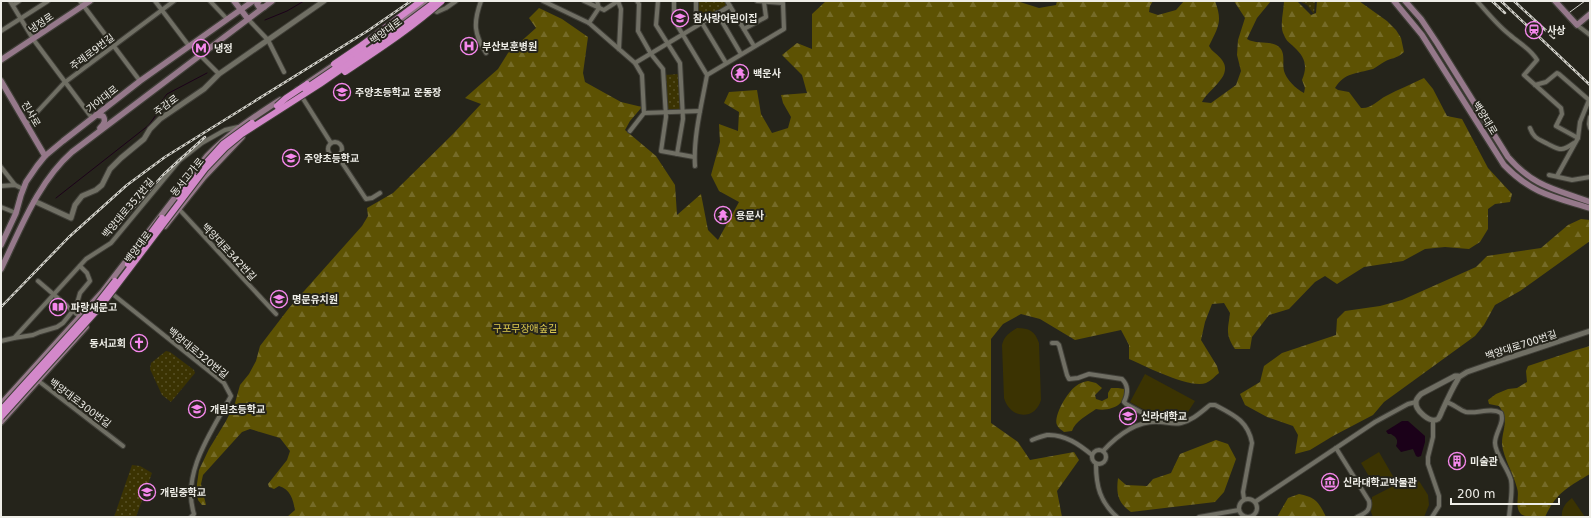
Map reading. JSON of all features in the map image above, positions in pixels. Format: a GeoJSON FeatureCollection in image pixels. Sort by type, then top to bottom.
{"type":"FeatureCollection","features":[{"type":"Feature","properties":{"kind":"highway"},"geometry":{"type":"LineString","coordinates":[[278,106],[286,98],[386,28],[421,1]]}},
{"type":"Feature","properties":{"kind":"highway","name":"동서고가로"},"geometry":{"type":"LineString","coordinates":[[1,410],[97,304],[211,156],[240,130],[379,39],[430,1]]}},
{"type":"Feature","properties":{"kind":"highway","name":"동서고가로"},"geometry":{"type":"LineString","coordinates":[[1,417],[101,306],[175,208],[215,159],[242,134],[320,84],[437,1]]}},
{"type":"Feature","properties":{"kind":"highway"},"geometry":{"type":"LineString","coordinates":[[320,84],[337,78],[370,56],[428,14],[442,1]]}},
{"type":"Feature","properties":{"kind":"main road","name":"냉정로"},"geometry":{"type":"LineString","coordinates":[[1,60],[33,39],[82,3],[90,1]]}},
{"type":"Feature","properties":{"kind":"main road"},"geometry":{"type":"LineString","coordinates":[[234,1],[248,19]]}},
{"type":"Feature","properties":{"kind":"main road","name":"가야대로"},"geometry":{"type":"LineString","coordinates":[[1,245],[16,213],[23,189],[45,156],[63,140],[140,81],[253,1]]}},
{"type":"Feature","properties":{"kind":"main road"},"geometry":{"type":"LineString","coordinates":[[259,1],[259,7],[264,7]]}},
{"type":"Feature","properties":{"kind":"main road"},"geometry":{"type":"LineString","coordinates":[[1,269],[34,201],[60,162],[272,1]]}},
{"type":"Feature","properties":{"kind":"main road","name":"백양대로"},"geometry":{"type":"LineString","coordinates":[[1,404],[105,288],[206,156],[219,143],[239,127],[371,41],[426,1]]}},
{"type":"Feature","properties":{"kind":"main road","name":"백양대로"},"geometry":{"type":"LineString","coordinates":[[1,422],[113,295],[204,177],[238,141],[253,129],[375,50],[429,9],[437,1]]}},
{"type":"Feature","properties":{"kind":"main road","name":"백양대로"},"geometry":{"type":"LineString","coordinates":[[1394,1],[1422,35],[1504,165],[1516,178],[1543,194],[1590,208]]}},
{"type":"Feature","properties":{"kind":"main road","name":"백양대로"},"geometry":{"type":"LineString","coordinates":[[1405,1],[1421,19],[1508,157],[1514,164],[1521,171],[1542,185],[1590,202]]}},
{"type":"Feature","properties":{"kind":"main road"},"geometry":{"type":"LineString","coordinates":[[1556,1],[1577,24],[1590,14]]}},
{"type":"Feature","properties":{"kind":"main road","name":"진사로"},"geometry":{"type":"LineString","coordinates":[[1,81],[45,156]]}},
{"type":"Feature","properties":{"kind":"main road"},"geometry":{"type":"LineString","coordinates":[[85,142],[88,137],[105,122],[103,116],[94,117]]}},
{"type":"Feature","properties":{"kind":"street"},"geometry":{"type":"LineString","coordinates":[[20,1],[12,3],[20,19],[64,83],[94,117]]}},
{"type":"Feature","properties":{"kind":"street"},"geometry":{"type":"LineString","coordinates":[[1,31],[48,1]]}},
{"type":"Feature","properties":{"kind":"street"},"geometry":{"type":"LineString","coordinates":[[155,1],[189,46]]}},
{"type":"Feature","properties":{"kind":"street","name":"주례로9번길"},"geometry":{"type":"LineString","coordinates":[[27,124],[64,83],[174,1]]}},
{"type":"Feature","properties":{"kind":"street"},"geometry":{"type":"LineString","coordinates":[[210,1],[227,19]]}},
{"type":"Feature","properties":{"kind":"street","name":"주감로"},"geometry":{"type":"LineString","coordinates":[[34,201],[71,218],[75,205],[82,196],[96,190],[102,185],[110,169],[144,139],[150,129],[160,119],[204,88],[219,74],[324,1]]}},
{"type":"Feature","properties":{"kind":"street"},"geometry":{"type":"LineString","coordinates":[[429,9],[437,12],[456,1]]}},
{"type":"Feature","properties":{"kind":"street"},"geometry":{"type":"LineString","coordinates":[[481,1],[475,30],[479,42],[486,53]]}},
{"type":"Feature","properties":{"kind":"street"},"geometry":{"type":"LineString","coordinates":[[543,1],[589,23],[635,64],[642,75],[644,113],[630,131]]}},
{"type":"Feature","properties":{"kind":"street"},"geometry":{"type":"LineString","coordinates":[[584,1],[604,10],[618,1],[621,9],[619,49]]}},
{"type":"Feature","properties":{"kind":"street"},"geometry":{"type":"LineString","coordinates":[[589,23],[599,8],[597,1]]}},
{"type":"Feature","properties":{"kind":"street"},"geometry":{"type":"LineString","coordinates":[[637,1],[639,4],[638,31],[651,54],[663,69],[666,117],[661,151],[694,157]]}},
{"type":"Feature","properties":{"kind":"street"},"geometry":{"type":"LineString","coordinates":[[658,1],[656,25],[680,64],[683,119],[677,154]]}},
{"type":"Feature","properties":{"kind":"street"},"geometry":{"type":"LineString","coordinates":[[674,1],[674,20],[707,75],[700,111],[694,157],[695,166]]}},
{"type":"Feature","properties":{"kind":"street"},"geometry":{"type":"LineString","coordinates":[[696,1],[696,13],[726,63]]}},
{"type":"Feature","properties":{"kind":"street"},"geometry":{"type":"LineString","coordinates":[[727,1],[754,46]]}},
{"type":"Feature","properties":{"kind":"street"},"geometry":{"type":"LineString","coordinates":[[707,75],[784,29],[784,2],[757,1]]}},
{"type":"Feature","properties":{"kind":"street"},"geometry":{"type":"LineString","coordinates":[[1477,1],[1510,35],[1518,40],[1535,56],[1537,60],[1524,75],[1561,108],[1562,114],[1556,126],[1578,138]]}},
{"type":"Feature","properties":{"kind":"street"},"geometry":{"type":"LineString","coordinates":[[744,29],[766,17],[764,2]]}},
{"type":"Feature","properties":{"kind":"street"},"geometry":{"type":"LineString","coordinates":[[82,3],[140,81]]}},
{"type":"Feature","properties":{"kind":"street"},"geometry":{"type":"LineString","coordinates":[[635,64],[730,6]]}},
{"type":"Feature","properties":{"kind":"street"},"geometry":{"type":"LineString","coordinates":[[717,14],[741,54]]}},
{"type":"Feature","properties":{"kind":"street"},"geometry":{"type":"LineString","coordinates":[[248,19],[268,40],[284,72]]}},
{"type":"Feature","properties":{"kind":"street"},"geometry":{"type":"LineString","coordinates":[[1577,24],[1590,35]]}},
{"type":"Feature","properties":{"kind":"street"},"geometry":{"type":"LineString","coordinates":[[200,55],[219,74]]}},
{"type":"Feature","properties":{"kind":"street"},"geometry":{"type":"LineString","coordinates":[[1535,85],[1546,82],[1557,73],[1589,100],[1580,122],[1578,138],[1557,176]]}},
{"type":"Feature","properties":{"kind":"street"},"geometry":{"type":"LineString","coordinates":[[297,89],[331,144]]}},
{"type":"Feature","properties":{"kind":"street"},"geometry":{"type":"LineString","coordinates":[[644,113],[700,111]]}},
{"type":"Feature","properties":{"kind":"street"},"geometry":{"type":"LineString","coordinates":[[1590,117],[1590,128]]}},
{"type":"Feature","properties":{"kind":"street","name":"백양대로357번길"},"geometry":{"type":"LineString","coordinates":[[14,338],[86,259],[111,243],[179,161],[202,143],[219,133],[239,127]]}},
{"type":"Feature","properties":{"kind":"street"},"geometry":{"type":"LineString","coordinates":[[1530,128],[1534,138],[1549,144],[1555,149],[1568,147],[1578,138]]}},
{"type":"Feature","properties":{"kind":"street"},"geometry":{"type":"LineString","coordinates":[[331,144],[337,143],[340,146],[340,152],[337,155]]}},
{"type":"Feature","properties":{"kind":"street"},"geometry":{"type":"LineString","coordinates":[[331,144],[328,148],[329,153],[332,155],[337,155]]}},
{"type":"Feature","properties":{"kind":"street"},"geometry":{"type":"LineString","coordinates":[[337,155],[366,199],[372,198],[380,193]]}},
{"type":"Feature","properties":{"kind":"street"},"geometry":{"type":"LineString","coordinates":[[1,167],[15,186]]}},
{"type":"Feature","properties":{"kind":"street"},"geometry":{"type":"LineString","coordinates":[[1549,175],[1576,180],[1590,177]]}},
{"type":"Feature","properties":{"kind":"street"},"geometry":{"type":"LineString","coordinates":[[1,186],[15,186],[23,189]]}},
{"type":"Feature","properties":{"kind":"street","name":"백양대로342번길"},"geometry":{"type":"LineString","coordinates":[[171,201],[276,314]]}},
{"type":"Feature","properties":{"kind":"street"},"geometry":{"type":"LineString","coordinates":[[1,206],[16,213]]}},
{"type":"Feature","properties":{"kind":"street"},"geometry":{"type":"LineString","coordinates":[[1,341],[33,336],[40,332],[57,327],[63,322],[74,311],[80,293],[90,279],[80,266]]}},
{"type":"Feature","properties":{"kind":"street"},"geometry":{"type":"LineString","coordinates":[[38,281],[80,317]]}},
{"type":"Feature","properties":{"kind":"street","name":"백양대로320번길"},"geometry":{"type":"LineString","coordinates":[[105,288],[224,383],[231,396],[204,447],[193,473],[190,489],[191,505],[194,514],[191,517]]}},
{"type":"Feature","properties":{"kind":"street","name":"백양대로700번길"},"geometry":{"type":"LineString","coordinates":[[1416,402],[1421,394],[1455,376],[1458,377],[1484,366],[1590,331]]}},
{"type":"Feature","properties":{"kind":"street"},"geometry":{"type":"LineString","coordinates":[[1052,343],[1057,343],[1059,345],[1066,375],[1069,379],[1078,378],[1089,374],[1122,379],[1125,382],[1128,393],[1124,402],[1160,422]]}},
{"type":"Feature","properties":{"kind":"street","name":"백양대로300번길"},"geometry":{"type":"LineString","coordinates":[[28,374],[123,446]]}},
{"type":"Feature","properties":{"kind":"street"},"geometry":{"type":"LineString","coordinates":[[1255,502],[1375,422],[1408,404],[1416,402],[1417,407],[1422,414],[1429,419],[1438,419],[1458,377]]}},
{"type":"Feature","properties":{"kind":"street"},"geometry":{"type":"LineString","coordinates":[[1446,402],[1452,403],[1464,412],[1494,410],[1501,413],[1502,417],[1495,443],[1511,480],[1509,517]]}},
{"type":"Feature","properties":{"kind":"street"},"geometry":{"type":"LineString","coordinates":[[1092,455],[1096,451],[1103,451],[1118,436],[1133,427],[1146,423],[1160,422],[1180,424],[1200,413],[1210,404],[1221,408],[1244,423],[1248,428],[1252,443],[1243,492],[1244,499]]}},
{"type":"Feature","properties":{"kind":"street"},"geometry":{"type":"LineString","coordinates":[[1432,517],[1439,506],[1439,496],[1428,464],[1433,437],[1433,420]]}},
{"type":"Feature","properties":{"kind":"street"},"geometry":{"type":"LineString","coordinates":[[1032,440],[1048,435],[1070,439],[1092,455],[1092,460],[1096,464],[1098,489],[1102,500],[1109,510],[1118,517]]}},
{"type":"Feature","properties":{"kind":"street"},"geometry":{"type":"LineString","coordinates":[[1336,448],[1369,501],[1370,506],[1368,511],[1357,517]]}},
{"type":"Feature","properties":{"kind":"street"},"geometry":{"type":"LineString","coordinates":[[1096,464],[1102,464],[1106,460],[1106,455],[1103,451]]}},
{"type":"Feature","properties":{"kind":"street"},"geometry":{"type":"LineString","coordinates":[[1244,499],[1250,499],[1255,502],[1257,509],[1254,516],[1250,517],[1243,515],[1239,510],[1240,503],[1244,499]]}},
{"type":"Feature","properties":{"kind":"street"},"geometry":{"type":"LineString","coordinates":[[1199,517],[1239,510]]}},
{"type":"Feature","properties":{"kind":"green space","name":"구포무장애숲길"},"geometry":{"type":"Polygon","coordinates":[[[826,1],[1012,1],[1039,8],[1056,5],[1057,1],[1153,1],[1149,12],[1158,15],[1176,10],[1184,1],[1215,1],[1219,19],[1215,34],[1209,46],[1222,60],[1225,66],[1225,72],[1202,102],[1211,103],[1236,85],[1241,71],[1237,55],[1238,40],[1245,18],[1234,1],[1271,1],[1257,18],[1247,39],[1255,42],[1276,45],[1279,47],[1283,55],[1283,68],[1285,74],[1292,84],[1304,93],[1305,88],[1302,80],[1305,66],[1303,58],[1301,54],[1288,42],[1282,27],[1284,1],[1297,1],[1311,15],[1316,13],[1317,1],[1359,1],[1387,21],[1396,30],[1401,38],[1404,52],[1373,69],[1347,76],[1335,88],[1349,92],[1361,108],[1365,108],[1371,106],[1391,93],[1424,78],[1433,89],[1447,116],[1462,119],[1488,168],[1512,194],[1510,202],[1495,204],[1488,209],[1488,229],[1480,242],[1469,249],[1445,247],[1425,249],[1403,261],[1364,267],[1337,284],[1325,276],[1315,282],[1289,309],[1269,315],[1252,337],[1250,349],[1235,349],[1228,336],[1230,313],[1224,303],[1212,304],[1205,322],[1201,340],[1217,366],[1219,373],[1206,383],[1189,383],[1179,380],[1129,359],[1129,345],[1121,330],[1075,340],[1040,319],[1021,314],[1003,324],[991,339],[991,423],[1018,442],[1030,460],[1074,452],[1079,460],[1057,491],[1062,517],[287,517],[295,510],[290,495],[283,487],[279,486],[274,489],[269,487],[268,484],[287,460],[290,451],[280,438],[250,429],[242,432],[203,475],[201,484],[206,505],[202,505],[198,500],[196,491],[199,470],[235,403],[240,385],[249,374],[256,361],[260,346],[289,308],[362,226],[368,216],[367,208],[393,193],[481,104],[465,98],[498,69],[508,53],[536,28],[529,18],[539,8],[562,19],[588,37],[583,73],[585,82],[621,102],[642,107],[630,121],[625,130],[656,156],[675,185],[677,215],[701,194],[708,230],[718,240],[739,202],[719,191],[711,175],[720,142],[719,124],[738,131],[739,112],[724,103],[729,92],[757,90],[761,114],[772,133],[788,128],[791,117],[783,103],[781,95],[807,93],[802,75],[782,55],[797,43],[812,49],[812,14],[826,1]]]}},
{"type":"Feature","properties":{"kind":"green space"},"geometry":{"type":"Polygon","coordinates":[[[1581,219],[1590,220],[1590,241],[1520,291],[1495,305],[1484,325],[1475,336],[1384,402],[1373,415],[1310,450],[1295,454],[1298,435],[1293,426],[1267,417],[1245,405],[1240,394],[1260,382],[1264,366],[1282,353],[1336,335],[1337,319],[1345,311],[1380,306],[1402,300],[1476,267],[1487,256],[1541,248],[1568,225],[1581,219]]]}},
{"type":"Feature","properties":{"kind":"green space"},"geometry":{"type":"Polygon","coordinates":[[[1590,346],[1590,474],[1563,491],[1549,509],[1545,517],[1523,515],[1519,511],[1517,505],[1518,491],[1514,477],[1506,460],[1502,444],[1505,425],[1504,416],[1499,406],[1489,404],[1488,400],[1496,394],[1508,389],[1517,388],[1527,382],[1526,371],[1528,366],[1590,346]]]}},
{"type":"Feature","properties":{"kind":"green space"},"geometry":{"type":"Polygon","coordinates":[[[1088,381],[1096,383],[1102,388],[1095,395],[1096,399],[1102,401],[1108,398],[1108,393],[1111,388],[1118,388],[1124,389],[1123,399],[1112,408],[1101,410],[1096,409],[1079,421],[1072,431],[1064,432],[1059,428],[1056,421],[1059,410],[1065,398],[1076,386],[1080,383],[1088,381]]]}},
{"type":"Feature","properties":{"kind":"green space"},"geometry":{"type":"Polygon","coordinates":[[[1216,440],[1228,444],[1236,459],[1224,492],[1215,502],[1131,512],[1123,505],[1119,498],[1117,489],[1118,478],[1126,485],[1147,486],[1153,479],[1171,473],[1180,454],[1216,440]]]}},
{"type":"Feature","properties":{"kind":"green space"},"geometry":{"type":"Polygon","coordinates":[[[1299,494],[1316,501],[1326,517],[1277,517],[1288,498],[1299,494]]]}},
{"type":"Feature","properties":{"kind":"shaded area"},"geometry":{"type":"Polygon","coordinates":[[[697,1],[724,1],[727,5],[703,21],[697,13],[697,1]]]}},
{"type":"Feature","properties":{"kind":"shaded area"},"geometry":{"type":"Polygon","coordinates":[[[1299,1],[1315,1],[1314,14],[1307,5],[1299,1]]]}},
{"type":"Feature","properties":{"kind":"shaded area"},"geometry":{"type":"Polygon","coordinates":[[[679,74],[683,109],[666,111],[665,75],[679,74]]]}},
{"type":"Feature","properties":{"kind":"shaded area"},"geometry":{"type":"Polygon","coordinates":[[[1017,328],[1031,331],[1036,336],[1039,343],[1041,400],[1034,412],[1022,415],[1011,410],[1004,398],[1002,345],[1007,335],[1017,328]]]}},
{"type":"Feature","properties":{"kind":"shaded area"},"geometry":{"type":"Polygon","coordinates":[[[166,351],[170,352],[194,370],[195,373],[171,402],[162,395],[150,369],[151,363],[166,351]]]}},
{"type":"Feature","properties":{"kind":"shaded area"},"geometry":{"type":"Polygon","coordinates":[[[1145,374],[1195,401],[1184,418],[1169,419],[1162,417],[1150,413],[1130,402],[1145,374]]]}},
{"type":"Feature","properties":{"kind":"shaded area"},"geometry":{"type":"Polygon","coordinates":[[[1402,421],[1408,421],[1425,436],[1421,456],[1416,456],[1413,449],[1401,452],[1396,446],[1396,438],[1391,434],[1388,434],[1386,431],[1402,421]]]}},
{"type":"Feature","properties":{"kind":"shaded area"},"geometry":{"type":"Polygon","coordinates":[[[1379,452],[1394,478],[1376,488],[1361,463],[1379,452]]]}},
{"type":"Feature","properties":{"kind":"shaded area"},"geometry":{"type":"Polygon","coordinates":[[[132,465],[140,466],[152,473],[136,517],[114,517],[132,465]]]}},
{"type":"Feature","properties":{"kind":"shaded area"},"geometry":{"type":"Polygon","coordinates":[[[1411,477],[1419,481],[1428,495],[1429,505],[1424,517],[1373,517],[1371,512],[1372,497],[1411,477]]]}},
{"type":"Feature","properties":{"kind":"shaded area"},"geometry":{"type":"Polygon","coordinates":[[[1572,498],[1585,517],[1562,517],[1564,506],[1572,498]]]}},
{"type":"Feature","properties":{"kind":"waterway"},"geometry":{"type":"LineString","coordinates":[[265,20],[287,11],[304,1]]}},
{"type":"Feature","properties":{"kind":"waterway"},"geometry":{"type":"LineString","coordinates":[[56,198],[149,125],[156,115],[160,103],[167,94],[207,73]]}},
{"type":"Feature","properties":{"kind":"tram line"},"geometry":{"type":"LineString","coordinates":[[1570,12],[1585,1]]}},
{"type":"Feature","properties":{"kind":"railway"},"geometry":{"type":"LineString","coordinates":[[1,307],[69,237],[127,185],[165,157],[369,30],[411,1]]}},
{"type":"Feature","properties":{"kind":"railway"},"geometry":{"type":"LineString","coordinates":[[1492,1],[1505,13]]}},
{"type":"Feature","properties":{"kind":"railway"},"geometry":{"type":"LineString","coordinates":[[1501,1],[1590,85]]}},
{"type":"Feature","properties":{"kind":"railway"},"geometry":{"type":"LineString","coordinates":[[1514,1],[1554,38]]}},
{"type":"Feature","properties":{"kind":"railway"},"geometry":{"type":"LineString","coordinates":[[108,236],[164,174],[205,137]]}},
{"type":"Feature","properties":{"kind":"place","name":"참사랑어린이집"},"geometry":{"type":"Point","coordinates":[680,18]}},
{"type":"Feature","properties":{"kind":"place","name":"사상"},"geometry":{"type":"Point","coordinates":[1534,30]}},
{"type":"Feature","properties":{"kind":"place","name":"부산보훈병원"},"geometry":{"type":"Point","coordinates":[469,46]}},
{"type":"Feature","properties":{"kind":"place","name":"냉정"},"geometry":{"type":"Point","coordinates":[201,48]}},
{"type":"Feature","properties":{"kind":"place","name":"백운사"},"geometry":{"type":"Point","coordinates":[740,73]}},
{"type":"Feature","properties":{"kind":"place","name":"주양초등학교 운동장"},"geometry":{"type":"Point","coordinates":[342,92]}},
{"type":"Feature","properties":{"kind":"place","name":"주양초등학교"},"geometry":{"type":"Point","coordinates":[291,158]}},
{"type":"Feature","properties":{"kind":"place","name":"용문사"},"geometry":{"type":"Point","coordinates":[723,215]}},
{"type":"Feature","properties":{"kind":"place","name":"명문유치원"},"geometry":{"type":"Point","coordinates":[279,299]}},
{"type":"Feature","properties":{"kind":"place","name":"파랑새문고"},"geometry":{"type":"Point","coordinates":[58,307]}},
{"type":"Feature","properties":{"kind":"place","name":"동서교회"},"geometry":{"type":"Point","coordinates":[139,343]}},
{"type":"Feature","properties":{"kind":"place","name":"개림초등학교"},"geometry":{"type":"Point","coordinates":[197,409]}},
{"type":"Feature","properties":{"kind":"place","name":"신라대학교"},"geometry":{"type":"Point","coordinates":[1128,416]}},
{"type":"Feature","properties":{"kind":"place","name":"미술관"},"geometry":{"type":"Point","coordinates":[1457,461]}},
{"type":"Feature","properties":{"kind":"place","name":"신라대학교박물관"},"geometry":{"type":"Point","coordinates":[1330,482]}},
{"type":"Feature","properties":{"kind":"place","name":"개림중학교"},"geometry":{"type":"Point","coordinates":[147,492]}}]}
